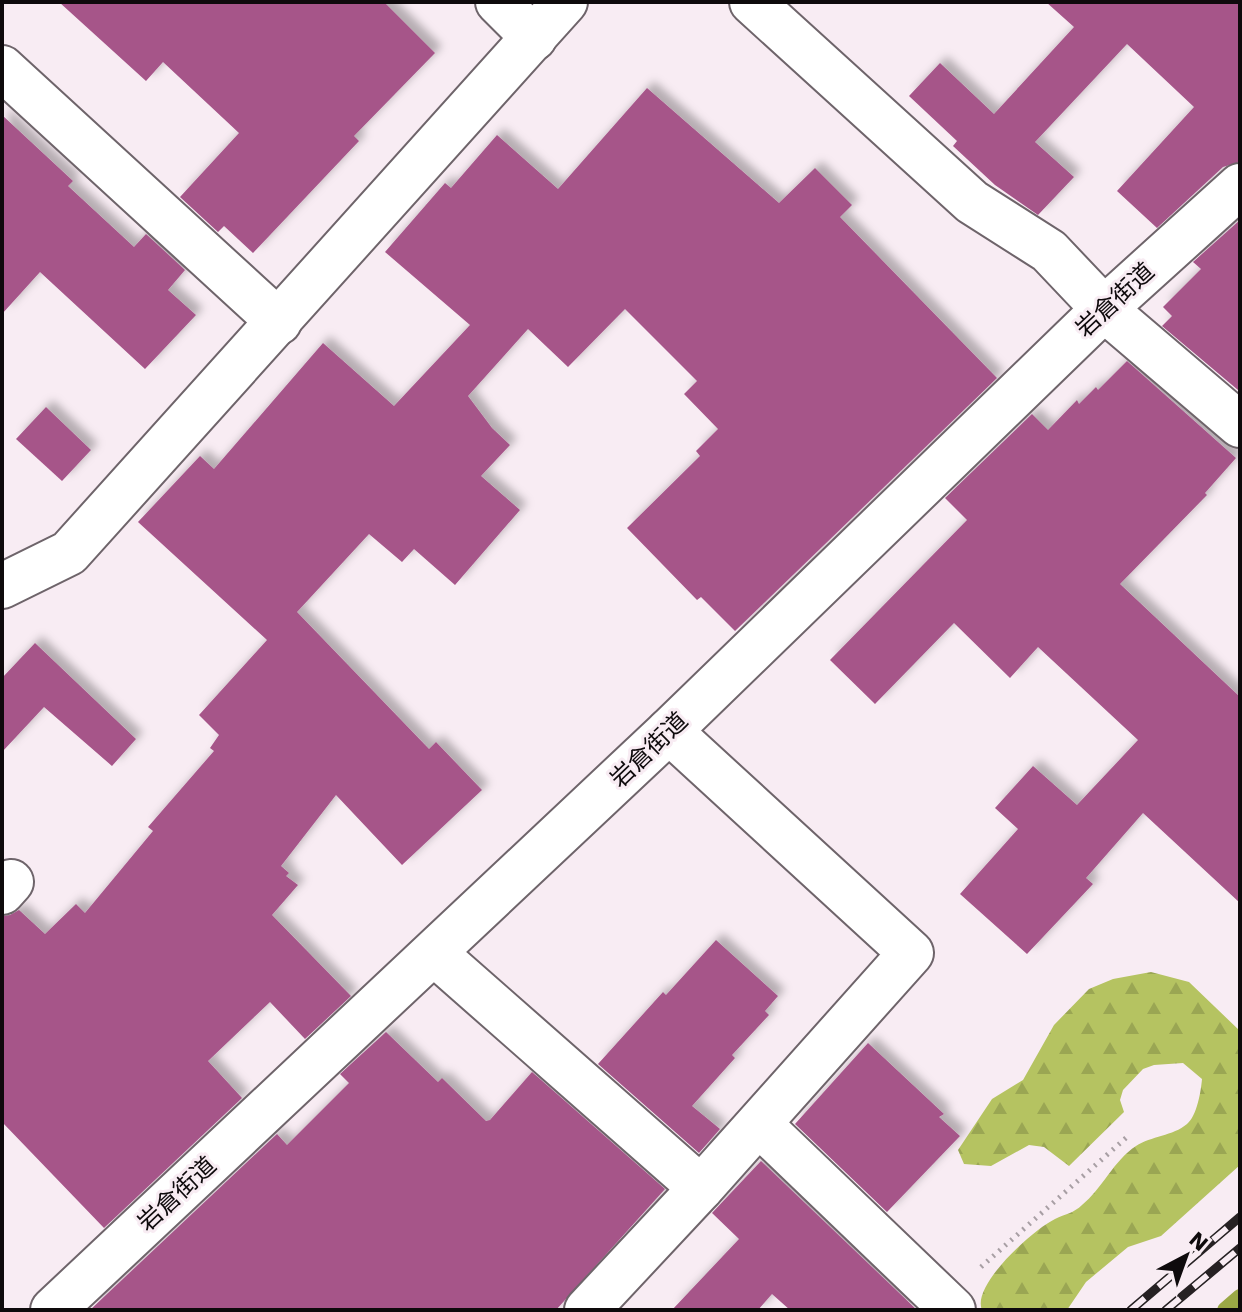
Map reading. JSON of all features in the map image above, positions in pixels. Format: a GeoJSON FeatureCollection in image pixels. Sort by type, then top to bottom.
{"type":"FeatureCollection","features":[{"type":"Feature","properties":{"kind":"street"},"geometry":{"type":"LineString","coordinates":[[498,2],[534,38]]}},
{"type":"Feature","properties":{"kind":"street"},"geometry":{"type":"LineString","coordinates":[[2,586],[69,553],[565,2]]}},
{"type":"Feature","properties":{"kind":"street"},"geometry":{"type":"LineString","coordinates":[[752,2],[972,202],[1049,251],[1104,309],[1240,425]]}},
{"type":"Feature","properties":{"kind":"street"},"geometry":{"type":"LineString","coordinates":[[2,68],[279,322]]}},
{"type":"Feature","properties":{"kind":"street","name":"岩倉街道"},"geometry":{"type":"LineString","coordinates":[[53,1310],[669,731],[1104,309],[1240,186]]}},
{"type":"Feature","properties":{"kind":"street"},"geometry":{"type":"LineString","coordinates":[[587,1310],[701,1188],[911,953],[669,731]]}},
{"type":"Feature","properties":{"kind":"street"},"geometry":{"type":"LineString","coordinates":[[434,953],[701,1188]]}},
{"type":"Feature","properties":{"kind":"street"},"geometry":{"type":"LineString","coordinates":[[759,1124],[948,1306]]}},
{"type":"Feature","properties":{"kind":"path"},"geometry":{"type":"LineString","coordinates":[[948,1306],[1127,1137]]}},
{"type":"Feature","properties":{"kind":"green space"},"geometry":{"type":"Polygon","coordinates":[[[1151,972],[1189,982],[1240,1031],[1240,1165],[1161,1236],[1128,1247],[1086,1282],[1067,1310],[982,1310],[981,1299],[986,1287],[1006,1259],[1020,1246],[1045,1225],[1079,1208],[1128,1152],[1148,1140],[1181,1128],[1193,1115],[1202,1079],[1183,1063],[1154,1065],[1143,1069],[1123,1090],[1120,1100],[1124,1112],[1069,1166],[1044,1147],[1029,1145],[991,1166],[964,1164],[958,1150],[992,1099],[1023,1080],[1054,1025],[1089,989],[1113,979],[1151,972]]]}},
{"type":"Feature","properties":{"kind":"building"},"geometry":{"type":"Polygon","coordinates":[[[59,2],[384,2],[435,53],[354,136],[359,141],[253,253],[224,226],[218,232],[180,197],[239,133],[163,62],[146,81],[59,2]]]}},
{"type":"Feature","properties":{"kind":"building"},"geometry":{"type":"Polygon","coordinates":[[[1046,2],[1240,2],[1240,162],[1223,167],[1157,228],[1117,191],[1194,107],[1127,44],[1035,142],[1074,177],[1038,215],[995,185],[953,146],[957,141],[909,96],[940,63],[994,114],[1074,27],[1046,2]]]}},
{"type":"Feature","properties":{"kind":"building"},"geometry":{"type":"Polygon","coordinates":[[[647,88],[779,203],[815,168],[852,205],[840,217],[997,378],[735,631],[701,597],[697,600],[627,528],[700,456],[696,451],[718,429],[684,394],[697,381],[625,309],[568,367],[528,329],[468,396],[492,428],[510,445],[481,476],[520,510],[455,585],[414,549],[402,562],[369,534],[297,612],[429,749],[436,742],[482,790],[402,865],[336,795],[281,866],[289,873],[286,876],[298,885],[272,915],[351,996],[305,1039],[270,1002],[208,1061],[242,1098],[104,1228],[2,1122],[2,916],[19,910],[45,934],[76,904],[85,913],[153,831],[148,827],[214,751],[210,748],[219,735],[199,715],[267,640],[138,522],[200,456],[214,469],[323,343],[394,406],[470,325],[385,252],[445,183],[451,188],[497,135],[558,189],[647,88]]]}},
{"type":"Feature","properties":{"kind":"building"},"geometry":{"type":"Polygon","coordinates":[[[2,115],[73,181],[68,186],[134,247],[146,234],[185,270],[168,290],[196,315],[145,369],[40,272],[2,314],[2,115]]]}},
{"type":"Feature","properties":{"kind":"building"},"geometry":{"type":"Polygon","coordinates":[[[1240,220],[1238,390],[1162,326],[1172,316],[1163,307],[1201,269],[1193,262],[1240,220]]]}},
{"type":"Feature","properties":{"kind":"building"},"geometry":{"type":"Polygon","coordinates":[[[1127,361],[1236,458],[1205,493],[1207,495],[1120,584],[1240,697],[1240,903],[1143,813],[1086,878],[1093,884],[1027,954],[960,894],[1018,829],[995,808],[1033,766],[1077,805],[1138,740],[1038,647],[1010,678],[954,623],[875,704],[830,660],[967,520],[945,498],[1032,414],[1048,430],[1077,400],[1079,404],[1096,387],[1098,390],[1127,361]]]}},
{"type":"Feature","properties":{"kind":"building"},"geometry":{"type":"Polygon","coordinates":[[[46,407],[91,450],[62,481],[16,439],[46,407]]]}},
{"type":"Feature","properties":{"kind":"building"},"geometry":{"type":"Polygon","coordinates":[[[35,643],[136,739],[112,766],[44,707],[2,752],[2,678],[35,643]]]}},
{"type":"Feature","properties":{"kind":"building"},"geometry":{"type":"Polygon","coordinates":[[[716,940],[778,996],[765,1011],[769,1015],[732,1055],[735,1058],[692,1106],[720,1129],[699,1153],[598,1064],[663,992],[666,995],[716,940]]]}},
{"type":"Feature","properties":{"kind":"building"},"geometry":{"type":"Polygon","coordinates":[[[386,1032],[438,1082],[442,1078],[486,1121],[532,1072],[665,1189],[556,1310],[90,1310],[277,1134],[287,1145],[349,1083],[340,1074],[386,1032]]]}},
{"type":"Feature","properties":{"kind":"building"},"geometry":{"type":"Polygon","coordinates":[[[868,1043],[944,1114],[939,1117],[960,1136],[887,1212],[795,1124],[868,1043]]]}},
{"type":"Feature","properties":{"kind":"building"},"geometry":{"type":"Polygon","coordinates":[[[761,1161],[917,1310],[790,1310],[772,1294],[758,1310],[672,1310],[739,1239],[712,1213],[761,1161]]]}},
{"type":"Feature","properties":{"kind":"waterway"},"geometry":{"type":"LineString","coordinates":[[1225,1310],[1240,1297]]}},
{"type":"Feature","properties":{"kind":"railway"},"geometry":{"type":"LineString","coordinates":[[1131,1310],[1240,1217]]}},
{"type":"Feature","properties":{"kind":"railway"},"geometry":{"type":"LineString","coordinates":[[1166,1310],[1240,1248]]}}]}
